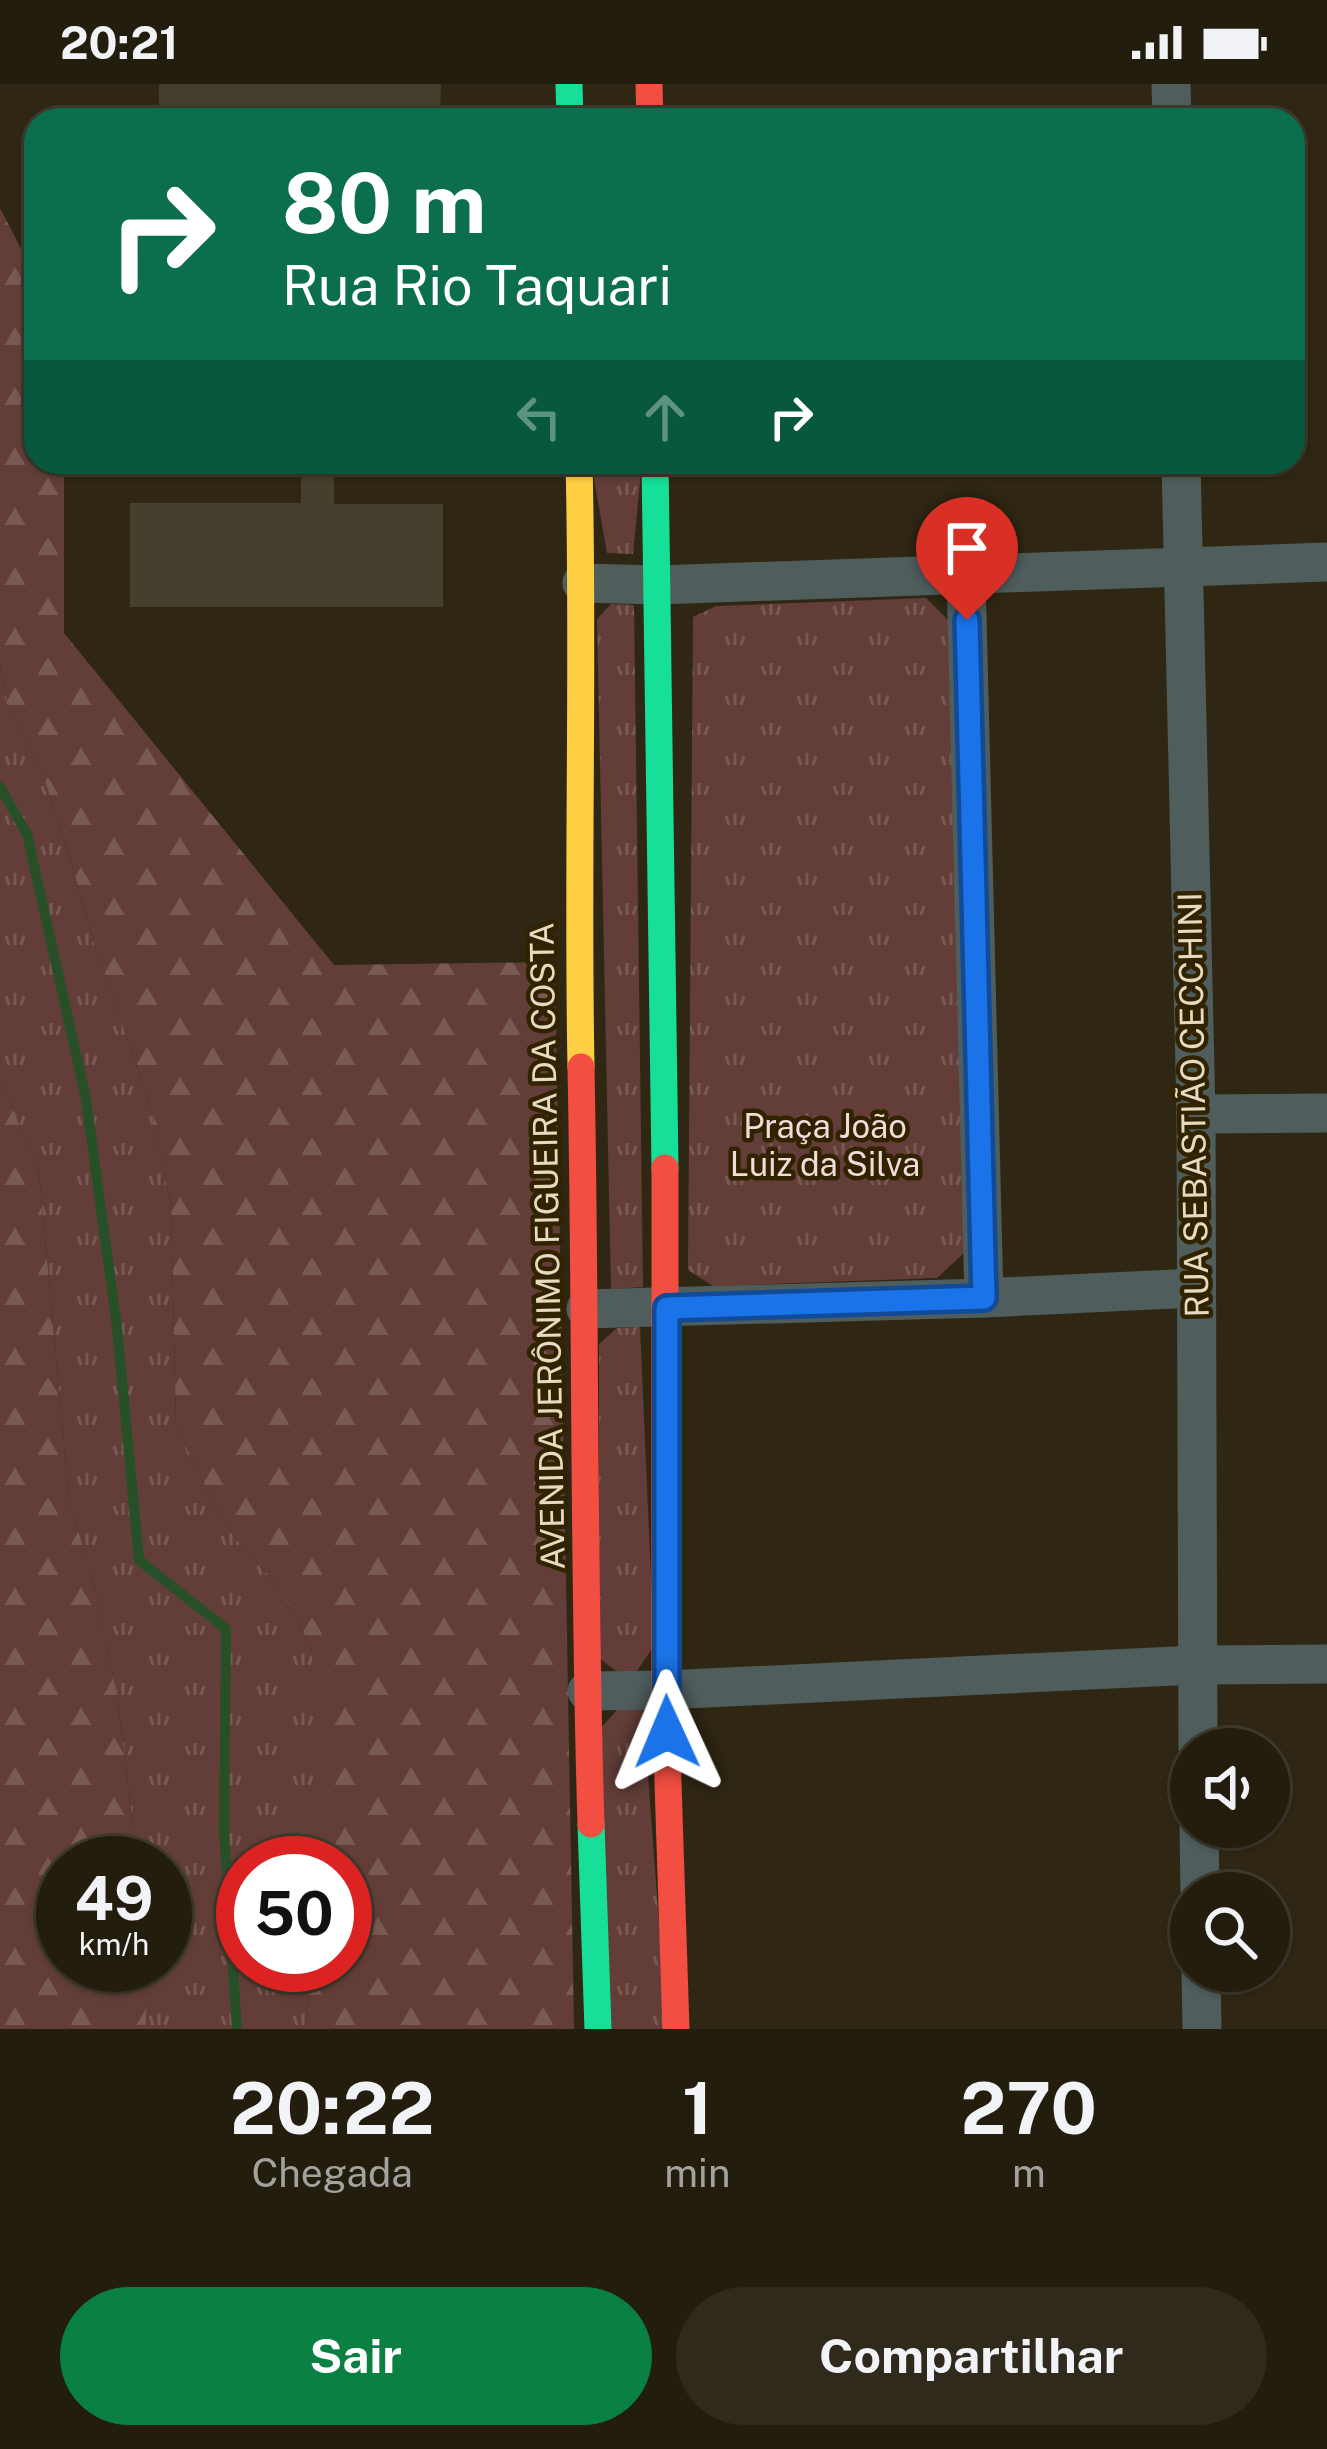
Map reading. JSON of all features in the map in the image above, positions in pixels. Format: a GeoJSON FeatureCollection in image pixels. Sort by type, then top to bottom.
{"type":"FeatureCollection","features":[{"type":"Feature","properties":{"kind":"main road","name":"AVENIDA JERÔNIMO FIGUEIRA DA COSTA"},"geometry":{"type":"LineString","coordinates":[[579,474],[587,1691],[598,2029]]}},
{"type":"Feature","properties":{"kind":"main road"},"geometry":{"type":"LineString","coordinates":[[656,474],[667,1308],[665,1690],[676,2029]]}},
{"type":"Feature","properties":{"kind":"street","name":"RUA SEBASTIÃO CECCHINI"},"geometry":{"type":"LineString","coordinates":[[1181,474],[1196,1114],[1198,1728]]}},
{"type":"Feature","properties":{"kind":"street"},"geometry":{"type":"LineString","coordinates":[[582,583],[658,585],[1327,562]]}},
{"type":"Feature","properties":{"kind":"street"},"geometry":{"type":"LineString","coordinates":[[966,575],[984,1298]]}},
{"type":"Feature","properties":{"kind":"street"},"geometry":{"type":"LineString","coordinates":[[1196,1114],[1327,1113]]}},
{"type":"Feature","properties":{"kind":"street"},"geometry":{"type":"LineString","coordinates":[[586,1309],[1195,1288]]}},
{"type":"Feature","properties":{"kind":"street"},"geometry":{"type":"LineString","coordinates":[[587,1691],[1196,1665],[1327,1664]]}},
{"type":"Feature","properties":{"kind":"street"},"geometry":{"type":"LineString","coordinates":[[1201,1992],[1202,2029]]}},
{"type":"Feature","properties":{"kind":"green space"},"geometry":{"type":"Polygon","coordinates":[[[0,208],[24,255],[24,474],[64,474],[64,633],[334,965],[555,962],[574,2029],[306,2029],[309,1992],[372,1992],[372,1836],[324,1836],[330,1730],[309,1643],[279,1587],[219,1514],[176,1427],[171,1206],[147,1095],[40,767],[7,699],[0,663],[0,208]]]}},
{"type":"Feature","properties":{"kind":"green space"},"geometry":{"type":"Polygon","coordinates":[[[593,474],[641,474],[633,554],[607,553],[593,474]]]}},
{"type":"Feature","properties":{"kind":"green space","name":"Praça João Luiz da Silva"},"geometry":{"type":"Polygon","coordinates":[[[926,598],[948,620],[966,1251],[937,1278],[713,1286],[688,1270],[693,617],[716,606],[926,598]]]}},
{"type":"Feature","properties":{"kind":"green space"},"geometry":{"type":"Polygon","coordinates":[[[611,604],[634,605],[643,1287],[611,1289],[597,619],[611,604]]]}},
{"type":"Feature","properties":{"kind":"green space"},"geometry":{"type":"Polygon","coordinates":[[[0,663],[7,699],[40,767],[147,1095],[171,1206],[176,1427],[219,1514],[279,1587],[309,1643],[331,1730],[324,1836],[216,1836],[216,1992],[309,1992],[306,2029],[146,2029],[147,1992],[192,1992],[192,1836],[134,1836],[118,1702],[98,1599],[69,1498],[39,1172],[0,1078],[0,663]]]}},
{"type":"Feature","properties":{"kind":"green space"},"geometry":{"type":"Polygon","coordinates":[[[0,1078],[39,1172],[69,1498],[98,1599],[118,1702],[134,1836],[36,1836],[36,1992],[147,1992],[146,2029],[0,2029],[0,1078]]]}},
{"type":"Feature","properties":{"kind":"green space"},"geometry":{"type":"Polygon","coordinates":[[[640,1327],[654,1646],[636,1672],[616,1671],[599,1658],[599,1344],[617,1328],[640,1327]]]}},
{"type":"Feature","properties":{"kind":"green space"},"geometry":{"type":"Polygon","coordinates":[[[619,1708],[643,1709],[667,2029],[611,2029],[599,1730],[619,1708]]]}},
{"type":"Feature","properties":{"kind":"building"},"geometry":{"type":"Polygon","coordinates":[[[159,84],[441,84],[440,108],[159,108],[159,84]]]}},
{"type":"Feature","properties":{"kind":"building"},"geometry":{"type":"Polygon","coordinates":[[[301,474],[334,474],[334,504],[443,504],[443,607],[130,607],[130,503],[301,503],[301,474]]]}},
{"type":"Feature","properties":{"kind":"waterway"},"geometry":{"type":"LineString","coordinates":[[0,787],[27,834],[86,1099],[117,1327],[139,1560],[226,1629],[224,1831],[237,2029]]}},
{"type":"Feature","properties":{"kind":"traffic: fast"},"geometry":{"type":"LineString","coordinates":[[569,84],[570,108]]}},
{"type":"Feature","properties":{"kind":"traffic: fast"},"geometry":{"type":"LineString","coordinates":[[655,474],[665,1168]]}},
{"type":"Feature","properties":{"kind":"traffic: fast"},"geometry":{"type":"LineString","coordinates":[[591,1824],[598,2029]]}},
{"type":"Feature","properties":{"kind":"traffic: slow"},"geometry":{"type":"LineString","coordinates":[[579,474],[581,1067]]}},
{"type":"Feature","properties":{"kind":"traffic: jam"},"geometry":{"type":"LineString","coordinates":[[649,84],[650,108]]}},
{"type":"Feature","properties":{"kind":"traffic: jam"},"geometry":{"type":"LineString","coordinates":[[581,1067],[591,1824]]}},
{"type":"Feature","properties":{"kind":"traffic: jam"},"geometry":{"type":"LineString","coordinates":[[665,1168],[665,1690],[676,2029]]}},
{"type":"Feature","properties":{"kind":"route"},"geometry":{"type":"LineString","coordinates":[[667,1732],[667,1308],[984,1298],[967,620]]}}]}
